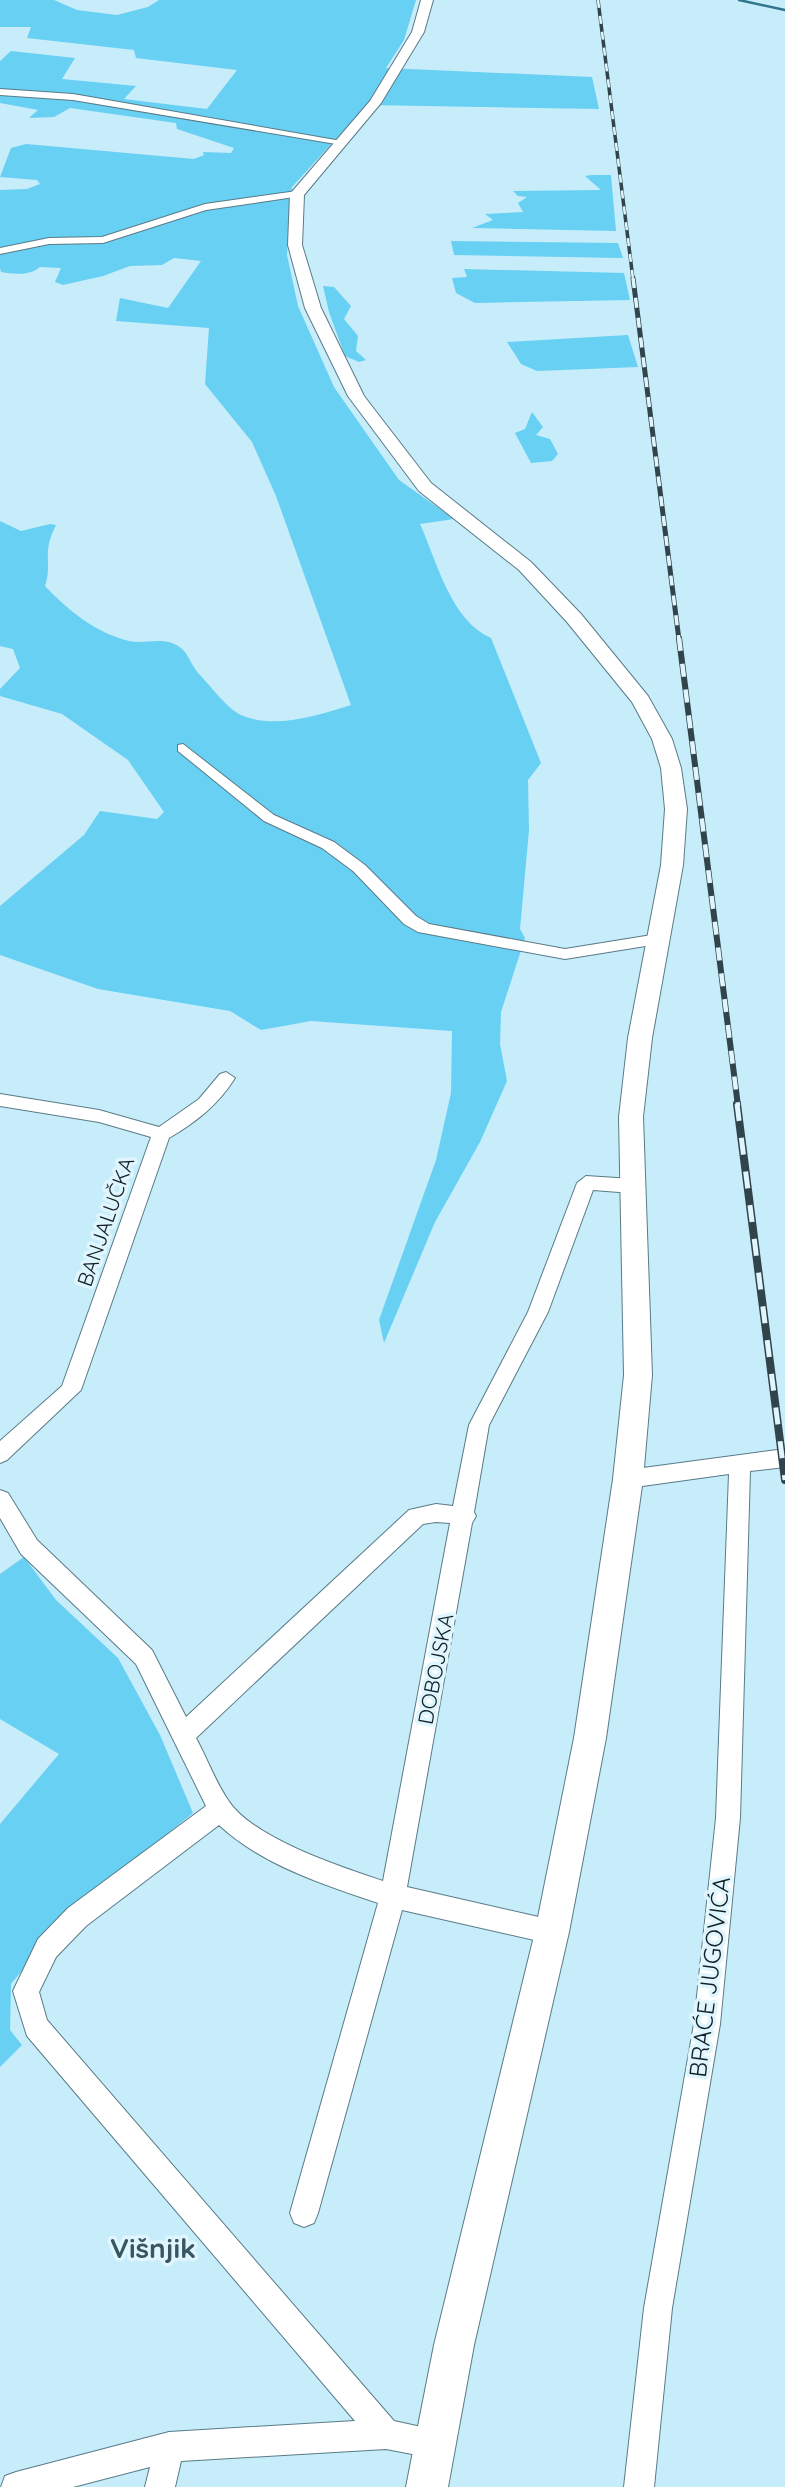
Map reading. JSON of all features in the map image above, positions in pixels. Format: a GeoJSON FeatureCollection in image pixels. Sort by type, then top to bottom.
{"type":"FeatureCollection","features":[{"type":"Feature","properties":{"kind":"main road"},"geometry":{"type":"LineString","coordinates":[[427,0],[418,32],[375,103],[297,194],[295,245],[313,308],[356,396],[425,487],[525,566],[574,618],[642,700],[662,739],[671,768],[676,809],[672,865],[640,1038],[631,1117],[638,1375],[628,1479],[590,1738],[552,1933],[433,2443],[427,2487]]}},
{"type":"Feature","properties":{"kind":"street"},"geometry":{"type":"LineString","coordinates":[[0,92],[73,97],[342,142]]}},
{"type":"Feature","properties":{"kind":"street"},"geometry":{"type":"LineString","coordinates":[[0,251],[49,241],[103,240],[205,207],[297,194]]}},
{"type":"Feature","properties":{"kind":"street"},"geometry":{"type":"LineString","coordinates":[[183,748],[270,818],[328,845],[359,868],[410,920],[424,928],[565,954],[658,939]]}},
{"type":"Feature","properties":{"kind":"street"},"geometry":{"type":"LineString","coordinates":[[0,1100],[99,1116],[161,1134],[198,1112],[215,1097],[226,1078]]}},
{"type":"Feature","properties":{"kind":"street","name":"BANJALUČKA"},"geometry":{"type":"LineString","coordinates":[[0,1454],[71,1390],[161,1134]]}},
{"type":"Feature","properties":{"kind":"street","name":"DOBOJSKA"},"geometry":{"type":"LineString","coordinates":[[304,2213],[393,1896],[465,1516],[479,1425],[530,1329],[572,1230],[586,1183],[632,1186]]}},
{"type":"Feature","properties":{"kind":"street"},"geometry":{"type":"LineString","coordinates":[[628,1479],[785,1458]]}},
{"type":"Feature","properties":{"kind":"street","name":"BRAĆE JUGOVIĆA"},"geometry":{"type":"LineString","coordinates":[[639,2487],[659,2308],[707,2024],[728,1818],[740,1464]]}},
{"type":"Feature","properties":{"kind":"street"},"geometry":{"type":"LineString","coordinates":[[0,1499],[29,1547],[144,1657],[220,1810],[246,1834],[328,1875],[393,1896],[552,1933]]}},
{"type":"Feature","properties":{"kind":"street"},"geometry":{"type":"LineString","coordinates":[[184,1734],[417,1516],[436,1513],[465,1516]]}},
{"type":"Feature","properties":{"kind":"street"},"geometry":{"type":"LineString","coordinates":[[220,1810],[77,1917],[47,1948],[26,1990],[36,2027],[386,2434]]}},
{"type":"Feature","properties":{"kind":"street"},"geometry":{"type":"LineString","coordinates":[[16,2487],[169,2447],[386,2434],[433,2443]]}},
{"type":"Feature","properties":{"kind":"street"},"geometry":{"type":"LineString","coordinates":[[160,2487],[169,2447]]}},
{"type":"Feature","properties":{"kind":"shaded area"},"geometry":{"type":"Polygon","coordinates":[[[0,0],[54,0],[77,10],[117,15],[148,7],[159,0],[416,0],[404,40],[386,68],[592,77],[599,109],[367,105],[292,187],[287,255],[298,306],[334,387],[399,480],[454,519],[420,524],[455,604],[477,630],[491,638],[541,763],[528,780],[529,830],[520,929],[525,938],[501,1012],[500,1044],[507,1081],[480,1142],[435,1222],[384,1343],[379,1320],[436,1160],[451,1093],[452,1031],[311,1021],[261,1030],[230,1011],[98,989],[0,955],[0,906],[84,835],[100,811],[157,819],[164,812],[128,760],[62,714],[0,696],[0,689],[20,668],[13,649],[0,646],[0,521],[21,531],[56,525],[49,543],[45,586],[73,612],[104,632],[129,641],[175,644],[186,653],[197,671],[219,696],[241,715],[282,721],[311,717],[351,705],[276,496],[252,442],[205,384],[209,328],[116,321],[120,298],[168,308],[201,261],[174,258],[162,265],[130,266],[103,276],[63,285],[55,282],[61,268],[40,267],[31,272],[17,274],[1,272],[0,268],[0,190],[27,189],[40,184],[37,180],[0,177],[11,148],[26,144],[194,159],[204,155],[203,152],[231,153],[234,148],[177,129],[176,123],[70,108],[54,117],[29,118],[38,110],[0,103],[0,61],[11,51],[75,58],[62,79],[136,86],[124,99],[207,109],[237,70],[136,58],[134,50],[27,38],[31,27],[0,27],[0,0]]]}},
{"type":"Feature","properties":{"kind":"shaded area"},"geometry":{"type":"Polygon","coordinates":[[[611,175],[616,231],[472,228],[493,220],[485,214],[523,212],[518,203],[527,197],[518,196],[513,191],[601,190],[585,176],[611,175]]]}},
{"type":"Feature","properties":{"kind":"shaded area"},"geometry":{"type":"Polygon","coordinates":[[[451,241],[618,243],[623,258],[454,255],[451,241]]]}},
{"type":"Feature","properties":{"kind":"shaded area"},"geometry":{"type":"Polygon","coordinates":[[[464,269],[624,273],[630,300],[475,303],[456,293],[452,278],[467,277],[464,269]]]}},
{"type":"Feature","properties":{"kind":"shaded area"},"geometry":{"type":"Polygon","coordinates":[[[323,286],[334,287],[351,306],[344,319],[358,336],[356,351],[366,360],[359,362],[345,356],[323,286]]]}},
{"type":"Feature","properties":{"kind":"shaded area"},"geometry":{"type":"Polygon","coordinates":[[[628,335],[638,367],[537,371],[521,364],[507,342],[628,335]]]}},
{"type":"Feature","properties":{"kind":"shaded area"},"geometry":{"type":"Polygon","coordinates":[[[532,412],[543,427],[536,435],[550,439],[558,454],[552,461],[531,463],[515,433],[525,429],[532,412]]]}},
{"type":"Feature","properties":{"kind":"shaded area"},"geometry":{"type":"Polygon","coordinates":[[[24,1557],[56,1600],[118,1658],[160,1735],[193,1813],[66,1916],[11,1984],[10,2030],[22,2045],[0,2067],[0,1824],[59,1754],[0,1719],[0,1574],[24,1557]]]}},
{"type":"Feature","properties":{"kind":"waterway"},"geometry":{"type":"LineString","coordinates":[[739,0],[785,10]]}},
{"type":"Feature","properties":{"kind":"railway"},"geometry":{"type":"LineString","coordinates":[[598,0],[633,279]]}},
{"type":"Feature","properties":{"kind":"railway"},"geometry":{"type":"LineString","coordinates":[[633,278],[679,640]]}},
{"type":"Feature","properties":{"kind":"railway"},"geometry":{"type":"LineString","coordinates":[[679,638],[738,1106]]}},
{"type":"Feature","properties":{"kind":"railway"},"geometry":{"type":"LineString","coordinates":[[737,1104],[785,1480]]}},
{"type":"Feature","properties":{"kind":"district","name":"Višnjik"},"geometry":{"type":"Point","coordinates":[153,2248]}}]}
